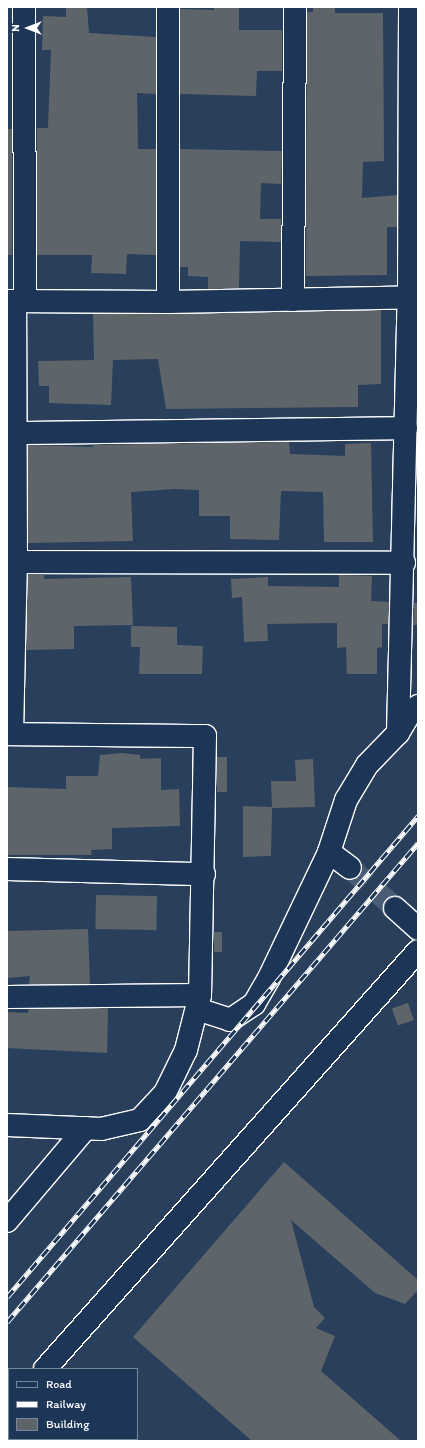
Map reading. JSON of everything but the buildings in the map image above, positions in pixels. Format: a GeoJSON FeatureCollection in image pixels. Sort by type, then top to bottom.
{"type":"FeatureCollection","features":[{"type":"Feature","properties":{"kind":"street"},"geometry":{"type":"LineString","coordinates":[[7,1125],[102,1129],[140,1120],[165,1093],[186,1050],[198,1002],[204,874],[205,736],[10,734],[16,562],[15,49],[24,7]]}},
{"type":"Feature","properties":{"kind":"street"},"geometry":{"type":"LineString","coordinates":[[168,7],[168,302]]}},
{"type":"Feature","properties":{"kind":"street"},"geometry":{"type":"LineString","coordinates":[[293,300],[295,7]]}},
{"type":"Feature","properties":{"kind":"street"},"geometry":{"type":"LineString","coordinates":[[398,733],[404,563],[406,428],[414,297],[415,44],[410,7]]}},
{"type":"Feature","properties":{"kind":"street"},"geometry":{"type":"LineString","coordinates":[[16,301],[168,302],[414,297]]}},
{"type":"Feature","properties":{"kind":"street"},"geometry":{"type":"LineString","coordinates":[[16,433],[406,428]]}},
{"type":"Feature","properties":{"kind":"street"},"geometry":{"type":"LineString","coordinates":[[16,562],[404,563]]}},
{"type":"Feature","properties":{"kind":"street"},"geometry":{"type":"LineString","coordinates":[[7,996],[198,1002],[230,1020],[254,1004],[269,978],[329,852],[346,800],[367,765],[398,733],[410,713],[418,706]]}},
{"type":"Feature","properties":{"kind":"street"},"geometry":{"type":"LineString","coordinates":[[329,852],[350,868]]}},
{"type":"Feature","properties":{"kind":"street"},"geometry":{"type":"LineString","coordinates":[[7,869],[204,874]]}},
{"type":"Feature","properties":{"kind":"street"},"geometry":{"type":"LineString","coordinates":[[395,908],[418,929]]}},
{"type":"Feature","properties":{"kind":"street"},"geometry":{"type":"LineString","coordinates":[[46,1368],[418,951]]}},
{"type":"Feature","properties":{"kind":"street"},"geometry":{"type":"LineString","coordinates":[[7,1221],[86,1128]]}},
{"type":"Feature","properties":{"kind":"tunnel"},"geometry":{"type":"LineString","coordinates":[[350,868],[395,908]]}},
{"type":"Feature","properties":{"kind":"railway"},"geometry":{"type":"LineString","coordinates":[[7,1297],[418,816]]}},
{"type":"Feature","properties":{"kind":"railway"},"geometry":{"type":"LineString","coordinates":[[7,1322],[418,843]]}}]}
